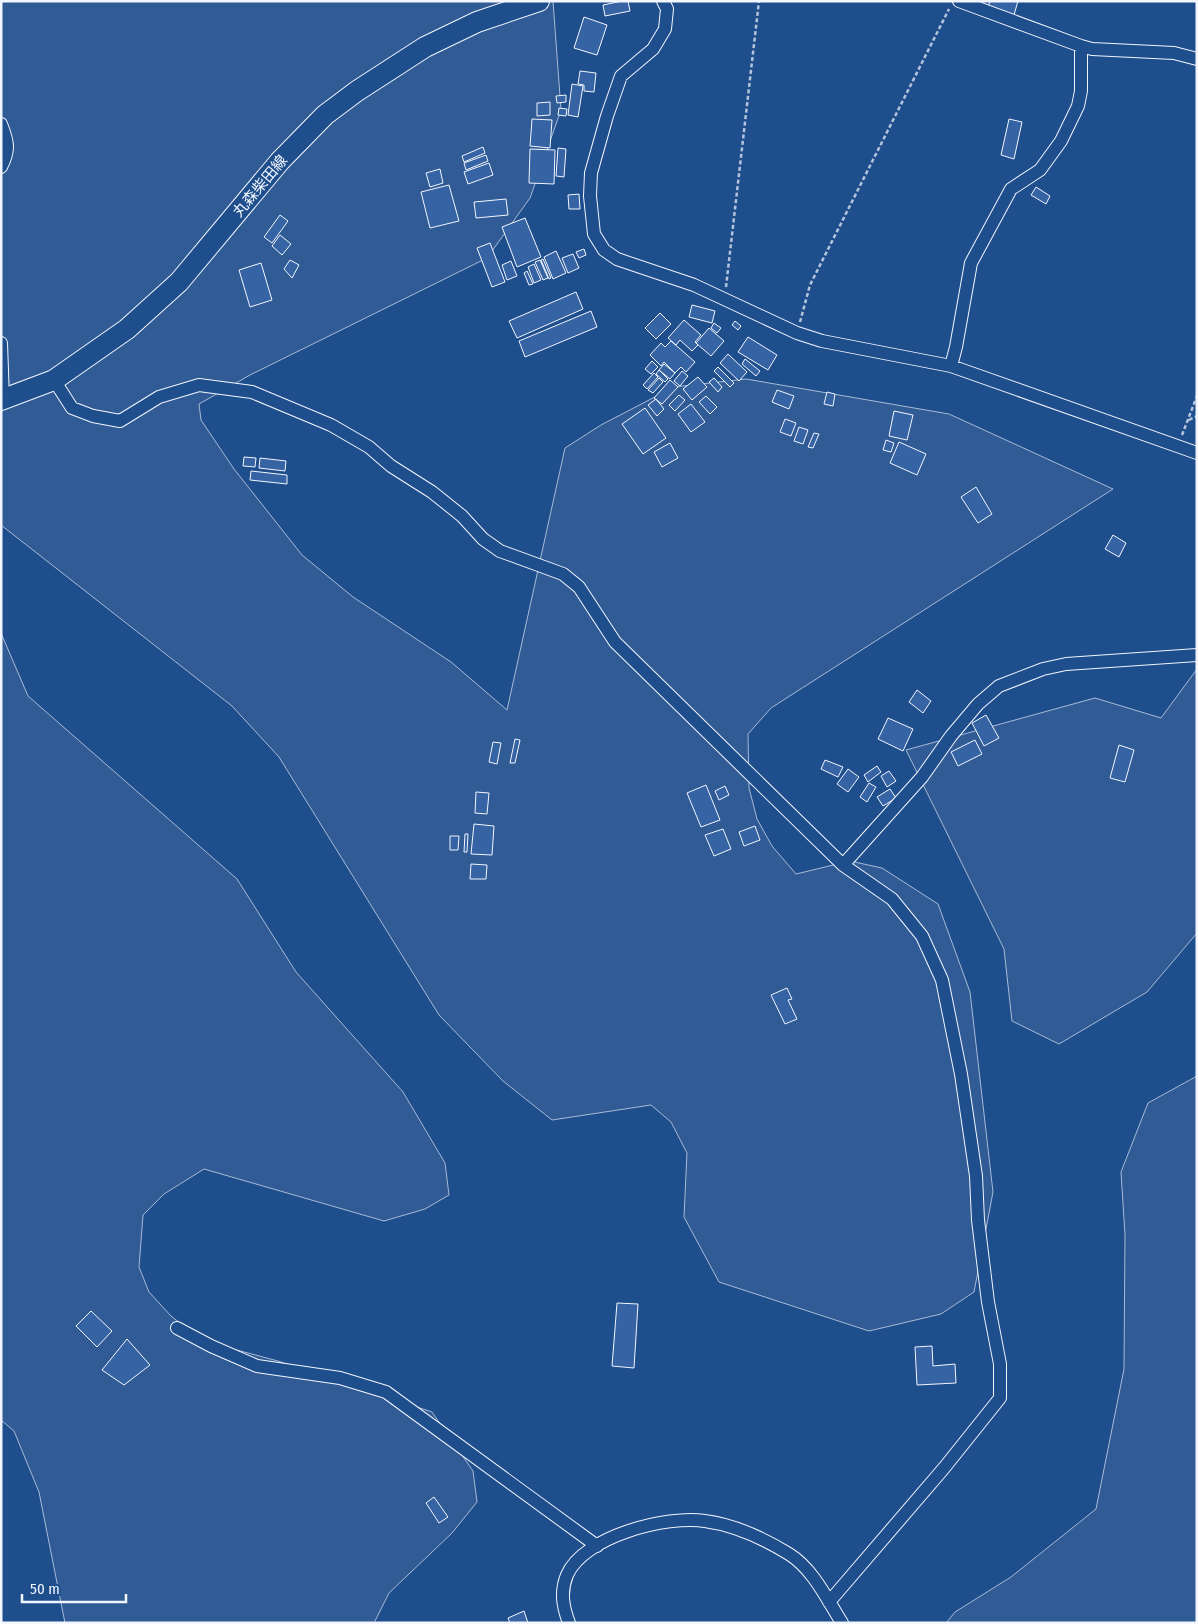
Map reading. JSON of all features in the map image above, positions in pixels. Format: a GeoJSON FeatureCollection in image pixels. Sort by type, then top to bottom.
{"type":"FeatureCollection","features":[{"type":"Feature","properties":{"kind":"main road","name":"丸森柴田線"},"geometry":{"type":"LineString","coordinates":[[2,399],[54,380],[127,330],[179,282],[280,161],[325,115],[425,47],[476,22],[539,1]]}},
{"type":"Feature","properties":{"kind":"street"},"geometry":{"type":"LineString","coordinates":[[663,1],[667,8],[665,29],[653,50],[621,76],[606,116],[591,173],[590,196],[594,234],[604,250],[617,260],[694,285],[797,333],[822,341],[951,366],[1197,453]]}},
{"type":"Feature","properties":{"kind":"street"},"geometry":{"type":"LineString","coordinates":[[959,1],[1092,49],[1174,53],[1197,59]]}},
{"type":"Feature","properties":{"kind":"street"},"geometry":{"type":"LineString","coordinates":[[951,366],[971,263],[1011,189],[1040,170],[1061,140],[1078,106],[1081,91],[1081,46]]}},
{"type":"Feature","properties":{"kind":"street"},"geometry":{"type":"LineString","coordinates":[[1,124],[9,143],[8,154],[1,167]]}},
{"type":"Feature","properties":{"kind":"street"},"geometry":{"type":"LineString","coordinates":[[1,343],[2,399]]}},
{"type":"Feature","properties":{"kind":"street"},"geometry":{"type":"LineString","coordinates":[[54,380],[72,408],[93,416],[120,421],[159,397],[199,385],[252,392],[331,425],[369,447],[391,466],[432,492],[462,516],[483,540],[500,551],[563,574],[579,587],[615,642],[843,865],[892,899],[922,936],[942,980],[961,1074],[976,1176],[977,1210],[988,1302],[1000,1364],[1000,1398],[944,1468],[829,1602]]}},
{"type":"Feature","properties":{"kind":"street"},"geometry":{"type":"LineString","coordinates":[[843,865],[922,777],[951,736],[978,704],[999,686],[1043,669],[1066,664],[1197,655]]}},
{"type":"Feature","properties":{"kind":"street"},"geometry":{"type":"LineString","coordinates":[[177,1328],[211,1346],[257,1366],[340,1378],[386,1392],[597,1546]]}},
{"type":"Feature","properties":{"kind":"street"},"geometry":{"type":"LineString","coordinates":[[569,1623],[563,1608],[563,1590],[568,1574],[577,1562],[597,1546],[636,1528],[668,1521],[704,1520],[736,1528],[754,1535],[791,1555],[809,1572],[842,1623]]}},
{"type":"Feature","properties":{"kind":"path"},"geometry":{"type":"LineString","coordinates":[[725,299],[758,1]]}},
{"type":"Feature","properties":{"kind":"path"},"geometry":{"type":"LineString","coordinates":[[797,333],[810,285],[953,1]]}},
{"type":"Feature","properties":{"kind":"path"},"geometry":{"type":"LineString","coordinates":[[1178,446],[1197,396]]}},
{"type":"Feature","properties":{"kind":"path"},"geometry":{"type":"LineString","coordinates":[[1187,420],[1197,416]]}},
{"type":"Feature","properties":{"kind":"shaded area"},"geometry":{"type":"Polygon","coordinates":[[[1,1],[553,1],[561,110],[530,198],[487,258],[250,375],[199,404],[201,420],[234,469],[302,555],[353,597],[451,662],[507,710],[565,448],[601,425],[674,387],[746,379],[949,414],[1113,489],[771,708],[748,734],[749,788],[757,819],[772,846],[796,874],[850,861],[882,868],[938,904],[970,992],[993,1192],[974,1292],[941,1314],[869,1331],[719,1282],[684,1217],[687,1153],[671,1122],[651,1105],[552,1120],[503,1081],[439,1015],[279,757],[232,706],[1,525],[1,1]]]}},
{"type":"Feature","properties":{"kind":"shaded area"},"geometry":{"type":"Polygon","coordinates":[[[1,633],[28,696],[237,879],[296,972],[403,1092],[445,1163],[449,1195],[425,1209],[384,1221],[204,1169],[164,1194],[143,1215],[139,1267],[149,1292],[171,1316],[203,1341],[278,1361],[432,1412],[473,1471],[477,1502],[452,1533],[389,1593],[374,1623],[65,1623],[39,1492],[14,1431],[1,1420],[1,633]]]}},
{"type":"Feature","properties":{"kind":"shaded area"},"geometry":{"type":"Polygon","coordinates":[[[1197,669],[1197,933],[1147,992],[1059,1044],[1012,1021],[1004,949],[906,750],[1095,698],[1161,718],[1197,669]]]}},
{"type":"Feature","properties":{"kind":"shaded area"},"geometry":{"type":"Polygon","coordinates":[[[1197,1076],[1197,1623],[946,1623],[955,1612],[1011,1577],[1096,1509],[1124,1369],[1125,1235],[1121,1172],[1148,1103],[1197,1076]]]}},
{"type":"Feature","properties":{"kind":"building"},"geometry":{"type":"Polygon","coordinates":[[[628,1],[630,11],[605,16],[603,5],[628,1]]]}},
{"type":"Feature","properties":{"kind":"building"},"geometry":{"type":"Polygon","coordinates":[[[990,1],[1018,1],[1014,15],[988,7],[990,1]]]}},
{"type":"Feature","properties":{"kind":"building"},"geometry":{"type":"Polygon","coordinates":[[[584,17],[607,25],[597,55],[574,48],[584,17]]]}},
{"type":"Feature","properties":{"kind":"building"},"geometry":{"type":"Polygon","coordinates":[[[580,71],[596,73],[594,92],[584,91],[584,85],[578,84],[580,71]]]}},
{"type":"Feature","properties":{"kind":"building"},"geometry":{"type":"Polygon","coordinates":[[[572,84],[583,86],[578,117],[568,115],[572,84]]]}},
{"type":"Feature","properties":{"kind":"building"},"geometry":{"type":"Polygon","coordinates":[[[566,95],[566,102],[557,103],[556,96],[566,95]]]}},
{"type":"Feature","properties":{"kind":"building"},"geometry":{"type":"Polygon","coordinates":[[[550,102],[550,115],[537,116],[537,103],[550,102]]]}},
{"type":"Feature","properties":{"kind":"building"},"geometry":{"type":"Polygon","coordinates":[[[559,108],[567,109],[566,116],[558,115],[559,108]]]}},
{"type":"Feature","properties":{"kind":"building"},"geometry":{"type":"Polygon","coordinates":[[[532,119],[552,120],[550,148],[530,146],[532,119]]]}},
{"type":"Feature","properties":{"kind":"building"},"geometry":{"type":"Polygon","coordinates":[[[1009,119],[1022,122],[1014,159],[1001,155],[1009,119]]]}},
{"type":"Feature","properties":{"kind":"building"},"geometry":{"type":"Polygon","coordinates":[[[483,147],[485,153],[464,162],[462,156],[483,147]]]}},
{"type":"Feature","properties":{"kind":"building"},"geometry":{"type":"Polygon","coordinates":[[[558,148],[566,149],[564,177],[556,176],[558,148]]]}},
{"type":"Feature","properties":{"kind":"building"},"geometry":{"type":"Polygon","coordinates":[[[530,149],[555,150],[554,184],[529,183],[530,149]]]}},
{"type":"Feature","properties":{"kind":"building"},"geometry":{"type":"Polygon","coordinates":[[[486,155],[488,161],[466,170],[464,163],[486,155]]]}},
{"type":"Feature","properties":{"kind":"building"},"geometry":{"type":"Polygon","coordinates":[[[489,163],[493,175],[468,184],[464,172],[489,163]]]}},
{"type":"Feature","properties":{"kind":"building"},"geometry":{"type":"Polygon","coordinates":[[[440,169],[443,183],[430,187],[426,173],[440,169]]]}},
{"type":"Feature","properties":{"kind":"building"},"geometry":{"type":"Polygon","coordinates":[[[449,185],[459,221],[430,228],[421,192],[449,185]]]}},
{"type":"Feature","properties":{"kind":"building"},"geometry":{"type":"Polygon","coordinates":[[[1036,187],[1050,196],[1046,204],[1031,195],[1036,187]]]}},
{"type":"Feature","properties":{"kind":"building"},"geometry":{"type":"Polygon","coordinates":[[[579,194],[580,209],[569,209],[568,195],[579,194]]]}},
{"type":"Feature","properties":{"kind":"building"},"geometry":{"type":"Polygon","coordinates":[[[506,199],[508,215],[476,218],[474,202],[506,199]]]}},
{"type":"Feature","properties":{"kind":"building"},"geometry":{"type":"Polygon","coordinates":[[[280,215],[288,221],[272,243],[264,237],[280,215]]]}},
{"type":"Feature","properties":{"kind":"building"},"geometry":{"type":"Polygon","coordinates":[[[525,218],[541,257],[517,267],[502,227],[525,218]]]}},
{"type":"Feature","properties":{"kind":"building"},"geometry":{"type":"Polygon","coordinates":[[[280,235],[291,244],[282,255],[272,246],[280,235]]]}},
{"type":"Feature","properties":{"kind":"building"},"geometry":{"type":"Polygon","coordinates":[[[490,243],[505,282],[492,287],[477,248],[490,243]]]}},
{"type":"Feature","properties":{"kind":"building"},"geometry":{"type":"Polygon","coordinates":[[[584,249],[586,255],[579,258],[576,252],[584,249]]]}},
{"type":"Feature","properties":{"kind":"building"},"geometry":{"type":"Polygon","coordinates":[[[556,251],[566,273],[553,279],[544,257],[556,251]]]}},
{"type":"Feature","properties":{"kind":"building"},"geometry":{"type":"Polygon","coordinates":[[[573,254],[579,268],[568,273],[562,258],[573,254]]]}},
{"type":"Feature","properties":{"kind":"building"},"geometry":{"type":"Polygon","coordinates":[[[543,259],[551,278],[549,279],[541,260],[543,259]]]}},
{"type":"Feature","properties":{"kind":"building"},"geometry":{"type":"Polygon","coordinates":[[[290,260],[299,265],[292,278],[284,269],[290,260]]]}},
{"type":"Feature","properties":{"kind":"building"},"geometry":{"type":"Polygon","coordinates":[[[540,260],[548,278],[543,280],[535,262],[540,260]]]}},
{"type":"Feature","properties":{"kind":"building"},"geometry":{"type":"Polygon","coordinates":[[[511,261],[517,276],[507,280],[502,265],[511,261]]]}},
{"type":"Feature","properties":{"kind":"building"},"geometry":{"type":"Polygon","coordinates":[[[261,263],[272,300],[250,307],[239,270],[261,263]]]}},
{"type":"Feature","properties":{"kind":"building"},"geometry":{"type":"Polygon","coordinates":[[[534,264],[541,280],[534,283],[528,267],[534,264]]]}},
{"type":"Feature","properties":{"kind":"building"},"geometry":{"type":"Polygon","coordinates":[[[527,271],[533,284],[529,285],[524,273],[527,271]]]}},
{"type":"Feature","properties":{"kind":"building"},"geometry":{"type":"Polygon","coordinates":[[[576,292],[583,309],[517,338],[509,321],[576,292]]]}},
{"type":"Feature","properties":{"kind":"building"},"geometry":{"type":"Polygon","coordinates":[[[692,305],[715,311],[712,323],[689,317],[692,305]]]}},
{"type":"Feature","properties":{"kind":"building"},"geometry":{"type":"Polygon","coordinates":[[[591,311],[597,327],[525,357],[519,341],[591,311]]]}},
{"type":"Feature","properties":{"kind":"building"},"geometry":{"type":"Polygon","coordinates":[[[660,313],[671,324],[656,339],[645,328],[660,313]]]}},
{"type":"Feature","properties":{"kind":"building"},"geometry":{"type":"Polygon","coordinates":[[[684,320],[701,335],[695,342],[698,345],[692,351],[680,340],[676,345],[668,338],[684,320]]]}},
{"type":"Feature","properties":{"kind":"building"},"geometry":{"type":"Polygon","coordinates":[[[735,321],[741,326],[738,330],[732,325],[735,321]]]}},
{"type":"Feature","properties":{"kind":"building"},"geometry":{"type":"Polygon","coordinates":[[[714,323],[721,328],[717,333],[711,328],[714,323]]]}},
{"type":"Feature","properties":{"kind":"building"},"geometry":{"type":"Polygon","coordinates":[[[709,328],[724,341],[711,356],[696,343],[709,328]]]}},
{"type":"Feature","properties":{"kind":"building"},"geometry":{"type":"Polygon","coordinates":[[[748,337],[777,355],[768,370],[738,352],[748,337]]]}},
{"type":"Feature","properties":{"kind":"building"},"geometry":{"type":"Polygon","coordinates":[[[671,341],[695,362],[686,372],[681,367],[675,373],[664,362],[661,366],[650,355],[661,343],[665,347],[671,341]]]}},
{"type":"Feature","properties":{"kind":"building"},"geometry":{"type":"Polygon","coordinates":[[[728,354],[747,372],[739,381],[720,363],[728,354]]]}},
{"type":"Feature","properties":{"kind":"building"},"geometry":{"type":"Polygon","coordinates":[[[745,359],[760,371],[756,376],[742,364],[745,359]]]}},
{"type":"Feature","properties":{"kind":"building"},"geometry":{"type":"Polygon","coordinates":[[[652,361],[658,367],[651,374],[645,369],[652,361]]]}},
{"type":"Feature","properties":{"kind":"building"},"geometry":{"type":"Polygon","coordinates":[[[664,364],[675,373],[670,379],[659,370],[664,364]]]}},
{"type":"Feature","properties":{"kind":"building"},"geometry":{"type":"Polygon","coordinates":[[[718,367],[734,383],[730,387],[714,371],[718,367]]]}},
{"type":"Feature","properties":{"kind":"building"},"geometry":{"type":"Polygon","coordinates":[[[659,370],[668,379],[665,382],[656,374],[659,370]]]}},
{"type":"Feature","properties":{"kind":"building"},"geometry":{"type":"Polygon","coordinates":[[[682,371],[688,376],[680,386],[674,381],[682,371]]]}},
{"type":"Feature","properties":{"kind":"building"},"geometry":{"type":"Polygon","coordinates":[[[654,373],[658,377],[647,389],[643,385],[654,373]]]}},
{"type":"Feature","properties":{"kind":"building"},"geometry":{"type":"Polygon","coordinates":[[[698,377],[707,387],[692,400],[683,389],[698,377]]]}},
{"type":"Feature","properties":{"kind":"building"},"geometry":{"type":"Polygon","coordinates":[[[659,378],[663,382],[653,393],[648,390],[659,378]]]}},
{"type":"Feature","properties":{"kind":"building"},"geometry":{"type":"Polygon","coordinates":[[[714,378],[722,387],[718,392],[709,382],[714,378]]]}},
{"type":"Feature","properties":{"kind":"building"},"geometry":{"type":"Polygon","coordinates":[[[670,380],[678,387],[662,404],[654,398],[670,380]]]}},
{"type":"Feature","properties":{"kind":"building"},"geometry":{"type":"Polygon","coordinates":[[[777,390],[794,396],[789,409],[772,402],[777,390]]]}},
{"type":"Feature","properties":{"kind":"building"},"geometry":{"type":"Polygon","coordinates":[[[827,392],[835,394],[833,406],[824,404],[827,392]]]}},
{"type":"Feature","properties":{"kind":"building"},"geometry":{"type":"Polygon","coordinates":[[[679,395],[685,400],[675,411],[669,405],[679,395]]]}},
{"type":"Feature","properties":{"kind":"building"},"geometry":{"type":"Polygon","coordinates":[[[706,396],[717,407],[710,414],[699,402],[706,396]]]}},
{"type":"Feature","properties":{"kind":"building"},"geometry":{"type":"Polygon","coordinates":[[[656,399],[664,409],[657,416],[648,405],[656,399]]]}},
{"type":"Feature","properties":{"kind":"building"},"geometry":{"type":"Polygon","coordinates":[[[691,404],[705,422],[691,432],[678,414],[691,404]]]}},
{"type":"Feature","properties":{"kind":"building"},"geometry":{"type":"Polygon","coordinates":[[[645,408],[666,438],[643,454],[622,424],[645,408]]]}},
{"type":"Feature","properties":{"kind":"building"},"geometry":{"type":"Polygon","coordinates":[[[894,411],[913,415],[907,440],[889,436],[894,411]]]}},
{"type":"Feature","properties":{"kind":"building"},"geometry":{"type":"Polygon","coordinates":[[[785,419],[796,423],[791,436],[780,432],[785,419]]]}},
{"type":"Feature","properties":{"kind":"building"},"geometry":{"type":"Polygon","coordinates":[[[799,427],[808,430],[803,444],[794,441],[799,427]]]}},
{"type":"Feature","properties":{"kind":"building"},"geometry":{"type":"Polygon","coordinates":[[[814,433],[819,434],[813,448],[808,447],[814,433]]]}},
{"type":"Feature","properties":{"kind":"building"},"geometry":{"type":"Polygon","coordinates":[[[886,440],[894,443],[891,452],[883,450],[886,440]]]}},
{"type":"Feature","properties":{"kind":"building"},"geometry":{"type":"Polygon","coordinates":[[[899,442],[926,454],[917,475],[890,463],[899,442]]]}},
{"type":"Feature","properties":{"kind":"building"},"geometry":{"type":"Polygon","coordinates":[[[670,443],[678,458],[662,467],[654,452],[670,443]]]}},
{"type":"Feature","properties":{"kind":"building"},"geometry":{"type":"Polygon","coordinates":[[[244,457],[256,458],[255,467],[243,466],[244,457]]]}},
{"type":"Feature","properties":{"kind":"building"},"geometry":{"type":"Polygon","coordinates":[[[260,458],[286,461],[285,471],[259,468],[260,458]]]}},
{"type":"Feature","properties":{"kind":"building"},"geometry":{"type":"Polygon","coordinates":[[[251,471],[287,475],[287,484],[250,480],[251,471]]]}},
{"type":"Feature","properties":{"kind":"building"},"geometry":{"type":"Polygon","coordinates":[[[976,487],[992,514],[978,523],[961,497],[976,487]]]}},
{"type":"Feature","properties":{"kind":"building"},"geometry":{"type":"Polygon","coordinates":[[[1113,535],[1126,543],[1119,557],[1105,549],[1113,535]]]}},
{"type":"Feature","properties":{"kind":"building"},"geometry":{"type":"Polygon","coordinates":[[[917,690],[931,701],[923,713],[909,702],[917,690]]]}},
{"type":"Feature","properties":{"kind":"building"},"geometry":{"type":"Polygon","coordinates":[[[986,715],[999,738],[984,746],[972,723],[986,715]]]}},
{"type":"Feature","properties":{"kind":"building"},"geometry":{"type":"Polygon","coordinates":[[[888,718],[913,729],[903,751],[878,739],[888,718]]]}},
{"type":"Feature","properties":{"kind":"building"},"geometry":{"type":"Polygon","coordinates":[[[515,739],[520,740],[515,763],[510,763],[515,739]]]}},
{"type":"Feature","properties":{"kind":"building"},"geometry":{"type":"Polygon","coordinates":[[[975,740],[982,754],[958,766],[951,752],[975,740]]]}},
{"type":"Feature","properties":{"kind":"building"},"geometry":{"type":"Polygon","coordinates":[[[493,742],[501,743],[497,764],[489,762],[493,742]]]}},
{"type":"Feature","properties":{"kind":"building"},"geometry":{"type":"Polygon","coordinates":[[[1119,745],[1134,750],[1125,782],[1110,778],[1119,745]]]}},
{"type":"Feature","properties":{"kind":"building"},"geometry":{"type":"Polygon","coordinates":[[[825,760],[843,767],[838,777],[821,769],[825,760]]]}},
{"type":"Feature","properties":{"kind":"building"},"geometry":{"type":"Polygon","coordinates":[[[877,766],[881,772],[868,782],[864,775],[877,766]]]}},
{"type":"Feature","properties":{"kind":"building"},"geometry":{"type":"Polygon","coordinates":[[[848,769],[859,777],[848,792],[837,784],[848,769]]]}},
{"type":"Feature","properties":{"kind":"building"},"geometry":{"type":"Polygon","coordinates":[[[889,771],[896,781],[887,787],[881,776],[889,771]]]}},
{"type":"Feature","properties":{"kind":"building"},"geometry":{"type":"Polygon","coordinates":[[[869,783],[876,787],[867,802],[860,797],[869,783]]]}},
{"type":"Feature","properties":{"kind":"building"},"geometry":{"type":"Polygon","coordinates":[[[706,785],[720,820],[701,827],[687,793],[706,785]]]}},
{"type":"Feature","properties":{"kind":"building"},"geometry":{"type":"Polygon","coordinates":[[[725,786],[729,795],[719,800],[715,791],[725,786]]]}},
{"type":"Feature","properties":{"kind":"building"},"geometry":{"type":"Polygon","coordinates":[[[890,789],[896,798],[883,806],[877,797],[890,789]]]}},
{"type":"Feature","properties":{"kind":"building"},"geometry":{"type":"Polygon","coordinates":[[[476,792],[489,793],[487,814],[475,813],[476,792]]]}},
{"type":"Feature","properties":{"kind":"building"},"geometry":{"type":"Polygon","coordinates":[[[474,824],[494,826],[492,855],[471,854],[474,824]]]}},
{"type":"Feature","properties":{"kind":"building"},"geometry":{"type":"Polygon","coordinates":[[[755,826],[760,840],[744,846],[739,832],[755,826]]]}},
{"type":"Feature","properties":{"kind":"building"},"geometry":{"type":"Polygon","coordinates":[[[723,829],[731,849],[714,856],[705,835],[723,829]]]}},
{"type":"Feature","properties":{"kind":"building"},"geometry":{"type":"Polygon","coordinates":[[[465,834],[468,834],[467,852],[464,852],[465,834]]]}},
{"type":"Feature","properties":{"kind":"building"},"geometry":{"type":"Polygon","coordinates":[[[450,836],[459,836],[458,850],[450,850],[450,836]]]}},
{"type":"Feature","properties":{"kind":"building"},"geometry":{"type":"Polygon","coordinates":[[[471,864],[487,865],[486,879],[470,879],[471,864]]]}},
{"type":"Feature","properties":{"kind":"building"},"geometry":{"type":"Polygon","coordinates":[[[787,988],[792,999],[788,1000],[797,1019],[785,1024],[771,995],[787,988]]]}},
{"type":"Feature","properties":{"kind":"building"},"geometry":{"type":"Polygon","coordinates":[[[617,1303],[638,1304],[634,1368],[612,1366],[617,1303]]]}},
{"type":"Feature","properties":{"kind":"building"},"geometry":{"type":"Polygon","coordinates":[[[91,1311],[112,1331],[97,1347],[76,1326],[91,1311]]]}},
{"type":"Feature","properties":{"kind":"building"},"geometry":{"type":"Polygon","coordinates":[[[127,1339],[150,1365],[124,1385],[102,1370],[127,1339]]]}},
{"type":"Feature","properties":{"kind":"building"},"geometry":{"type":"Polygon","coordinates":[[[932,1346],[933,1366],[955,1364],[956,1383],[917,1385],[915,1347],[932,1346]]]}},
{"type":"Feature","properties":{"kind":"building"},"geometry":{"type":"Polygon","coordinates":[[[434,1497],[448,1517],[439,1523],[426,1503],[434,1497]]]}},
{"type":"Feature","properties":{"kind":"building"},"geometry":{"type":"Polygon","coordinates":[[[524,1611],[528,1623],[510,1623],[508,1618],[524,1611]]]}}]}
